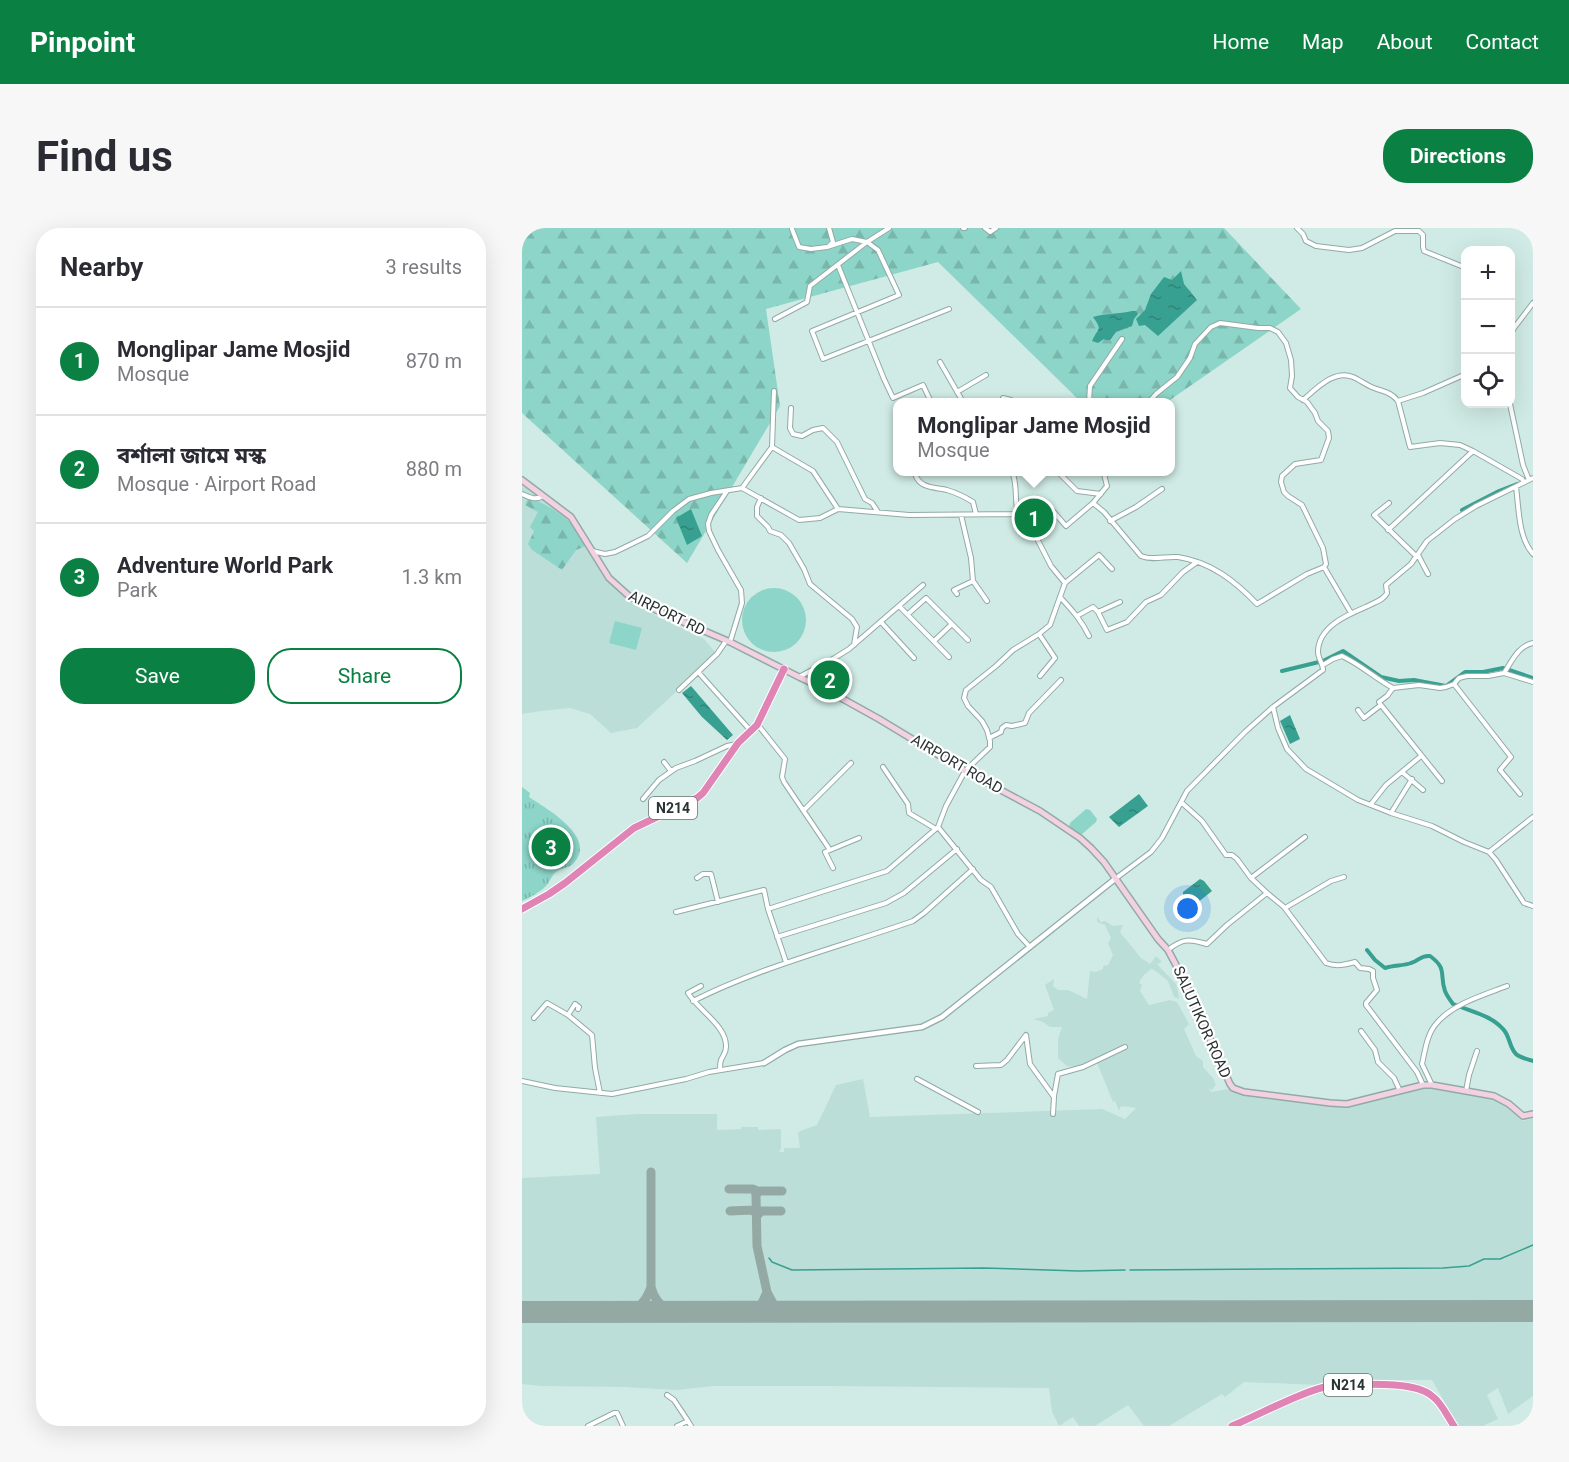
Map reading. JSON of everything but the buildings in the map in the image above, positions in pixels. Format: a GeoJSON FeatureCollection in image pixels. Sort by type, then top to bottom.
{"type":"FeatureCollection","features":[{"type":"Feature","properties":{"kind":"highway","name":"N214"},"geometry":{"type":"LineString","coordinates":[[522,909],[565,883],[634,828],[703,793],[738,743],[757,724],[784,669]]}},
{"type":"Feature","properties":{"kind":"highway","name":"N214"},"geometry":{"type":"LineString","coordinates":[[1232,1426],[1332,1385],[1417,1388],[1434,1396],[1454,1426]]}},
{"type":"Feature","properties":{"kind":"main road","name":"AIRPORT RD"},"geometry":{"type":"LineString","coordinates":[[522,480],[571,517],[609,578],[629,596],[784,669]]}},
{"type":"Feature","properties":{"kind":"main road","name":"AIRPORT ROAD"},"geometry":{"type":"LineString","coordinates":[[784,669],[860,708],[965,771],[1040,811],[1091,848],[1115,879]]}},
{"type":"Feature","properties":{"kind":"main road","name":"SALUTIKOR ROAD"},"geometry":{"type":"LineString","coordinates":[[1115,879],[1168,950],[1233,1088],[1244,1092],[1338,1104],[1357,1102],[1432,1084],[1494,1096],[1509,1104],[1523,1116],[1533,1114]]}},
{"type":"Feature","properties":{"kind":"street"},"geometry":{"type":"LineString","coordinates":[[827,247],[833,242],[829,228]]}},
{"type":"Feature","properties":{"kind":"street"},"geometry":{"type":"LineString","coordinates":[[776,319],[807,302],[810,286],[889,228]]}},
{"type":"Feature","properties":{"kind":"street"},"geometry":{"type":"LineString","coordinates":[[985,228],[990,232],[996,228]]}},
{"type":"Feature","properties":{"kind":"street"},"geometry":{"type":"LineString","coordinates":[[1297,228],[1306,241],[1316,246],[1349,250],[1362,248],[1395,231],[1419,231],[1423,235],[1424,251],[1461,266]]}},
{"type":"Feature","properties":{"kind":"street"},"geometry":{"type":"LineString","coordinates":[[792,229],[799,247],[811,249],[827,247],[852,238],[867,242],[878,250],[898,296],[812,331],[823,359],[949,309]]}},
{"type":"Feature","properties":{"kind":"street"},"geometry":{"type":"LineString","coordinates":[[838,265],[893,398],[923,385],[929,398]]}},
{"type":"Feature","properties":{"kind":"street"},"geometry":{"type":"LineString","coordinates":[[1515,328],[1533,303]]}},
{"type":"Feature","properties":{"kind":"street"},"geometry":{"type":"LineString","coordinates":[[1152,398],[1177,377],[1190,358],[1195,344],[1211,327],[1220,323],[1270,328],[1278,332],[1291,360],[1290,388],[1315,413],[1318,421],[1328,431],[1329,438],[1321,459],[1295,464],[1282,476],[1281,482],[1284,492],[1302,505],[1323,548],[1324,567],[1351,613]]}},
{"type":"Feature","properties":{"kind":"street"},"geometry":{"type":"LineString","coordinates":[[1089,398],[1090,386],[1122,339]]}},
{"type":"Feature","properties":{"kind":"street"},"geometry":{"type":"LineString","coordinates":[[940,362],[961,398]]}},
{"type":"Feature","properties":{"kind":"street"},"geometry":{"type":"LineString","coordinates":[[957,392],[986,375]]}},
{"type":"Feature","properties":{"kind":"street"},"geometry":{"type":"LineString","coordinates":[[1398,401],[1424,393],[1461,376]]}},
{"type":"Feature","properties":{"kind":"street"},"geometry":{"type":"LineString","coordinates":[[1303,400],[1329,379],[1353,377],[1377,390],[1394,395],[1398,401],[1410,447],[1440,443],[1460,445],[1522,479],[1528,480]]}},
{"type":"Feature","properties":{"kind":"street"},"geometry":{"type":"LineString","coordinates":[[742,488],[772,447],[774,391]]}},
{"type":"Feature","properties":{"kind":"street"},"geometry":{"type":"LineString","coordinates":[[791,408],[790,428],[793,434],[802,436],[823,428],[837,442],[865,500],[872,503],[879,512]]}},
{"type":"Feature","properties":{"kind":"street"},"geometry":{"type":"LineString","coordinates":[[1511,408],[1528,480]]}},
{"type":"Feature","properties":{"kind":"street"},"geometry":{"type":"LineString","coordinates":[[772,447],[813,471],[838,509]]}},
{"type":"Feature","properties":{"kind":"street"},"geometry":{"type":"LineString","coordinates":[[1388,530],[1473,451]]}},
{"type":"Feature","properties":{"kind":"street"},"geometry":{"type":"LineString","coordinates":[[916,476],[922,484],[960,494],[973,502],[976,514]]}},
{"type":"Feature","properties":{"kind":"street"},"geometry":{"type":"LineString","coordinates":[[1014,476],[1018,514],[1028,521],[1051,566],[1065,583]]}},
{"type":"Feature","properties":{"kind":"street"},"geometry":{"type":"LineString","coordinates":[[1064,476],[1077,490],[1101,494]]}},
{"type":"Feature","properties":{"kind":"street"},"geometry":{"type":"LineString","coordinates":[[1025,520],[1045,502],[1066,526],[1093,504],[1101,494],[1107,486],[1104,476]]}},
{"type":"Feature","properties":{"kind":"street"},"geometry":{"type":"LineString","coordinates":[[522,1081],[555,1088],[612,1095],[764,1062],[798,1044],[922,1027],[942,1017],[1151,852],[1162,838],[1187,791],[1258,720],[1323,670],[1318,653],[1322,638],[1335,623],[1384,598],[1388,593],[1386,585],[1417,556],[1424,544],[1455,519],[1528,480]]}},
{"type":"Feature","properties":{"kind":"street"},"geometry":{"type":"LineString","coordinates":[[1516,487],[1522,532],[1533,554]]}},
{"type":"Feature","properties":{"kind":"street"},"geometry":{"type":"LineString","coordinates":[[591,551],[605,554],[615,552],[648,536],[673,511],[689,499],[742,488],[798,520],[819,518],[838,509],[909,515],[1018,514]]}},
{"type":"Feature","properties":{"kind":"street"},"geometry":{"type":"LineString","coordinates":[[1110,521],[1162,489]]}},
{"type":"Feature","properties":{"kind":"street"},"geometry":{"type":"LineString","coordinates":[[679,690],[699,673],[728,641],[742,603],[741,590],[718,550],[708,524],[711,515],[728,490]]}},
{"type":"Feature","properties":{"kind":"street"},"geometry":{"type":"LineString","coordinates":[[522,494],[535,498],[543,496]]}},
{"type":"Feature","properties":{"kind":"street"},"geometry":{"type":"LineString","coordinates":[[761,498],[757,507],[757,516],[770,531],[781,535],[789,543],[804,568],[810,584],[852,619],[857,627],[854,645]]}},
{"type":"Feature","properties":{"kind":"street"},"geometry":{"type":"LineString","coordinates":[[1389,503],[1374,515],[1417,556],[1428,574]]}},
{"type":"Feature","properties":{"kind":"street"},"geometry":{"type":"LineString","coordinates":[[1093,504],[1104,512],[1138,554],[1148,559],[1175,557],[1197,561],[1228,577],[1257,604],[1307,574],[1324,567]]}},
{"type":"Feature","properties":{"kind":"street"},"geometry":{"type":"LineString","coordinates":[[961,514],[971,558],[973,581],[987,602]]}},
{"type":"Feature","properties":{"kind":"street"},"geometry":{"type":"LineString","coordinates":[[768,909],[887,872],[937,828],[965,771],[990,747],[982,721],[964,698],[966,690],[1013,650],[1050,625],[1065,583],[1099,555],[1112,569]]}},
{"type":"Feature","properties":{"kind":"street"},"geometry":{"type":"LineString","coordinates":[[1077,616],[1094,607],[1107,630],[1127,622],[1146,602],[1161,595],[1197,561]]}},
{"type":"Feature","properties":{"kind":"street"},"geometry":{"type":"LineString","coordinates":[[957,594],[954,591],[973,581]]}},
{"type":"Feature","properties":{"kind":"street"},"geometry":{"type":"LineString","coordinates":[[799,678],[854,645],[923,585]]}},
{"type":"Feature","properties":{"kind":"street"},"geometry":{"type":"LineString","coordinates":[[1060,597],[1077,616],[1089,636]]}},
{"type":"Feature","properties":{"kind":"street"},"geometry":{"type":"LineString","coordinates":[[908,614],[926,598],[968,640]]}},
{"type":"Feature","properties":{"kind":"street"},"geometry":{"type":"LineString","coordinates":[[1098,612],[1120,602]]}},
{"type":"Feature","properties":{"kind":"street"},"geometry":{"type":"LineString","coordinates":[[899,606],[950,657]]}},
{"type":"Feature","properties":{"kind":"street"},"geometry":{"type":"LineString","coordinates":[[881,622],[914,658]]}},
{"type":"Feature","properties":{"kind":"street"},"geometry":{"type":"LineString","coordinates":[[934,641],[952,624]]}},
{"type":"Feature","properties":{"kind":"street"},"geometry":{"type":"LineString","coordinates":[[1039,634],[1055,658],[1040,676]]}},
{"type":"Feature","properties":{"kind":"street"},"geometry":{"type":"LineString","coordinates":[[1505,672],[1521,648],[1533,643]]}},
{"type":"Feature","properties":{"kind":"street"},"geometry":{"type":"LineString","coordinates":[[1323,665],[1342,656],[1357,663],[1376,679],[1393,688],[1419,685],[1440,688],[1454,684],[1459,678],[1467,676],[1488,676],[1505,672],[1533,682]]}},
{"type":"Feature","properties":{"kind":"street"},"geometry":{"type":"LineString","coordinates":[[699,673],[751,731]]}},
{"type":"Feature","properties":{"kind":"street"},"geometry":{"type":"LineString","coordinates":[[989,738],[1001,732],[1006,725],[1025,723],[1029,713],[1061,680]]}},
{"type":"Feature","properties":{"kind":"street"},"geometry":{"type":"LineString","coordinates":[[1454,684],[1511,757],[1500,770],[1521,794]]}},
{"type":"Feature","properties":{"kind":"street"},"geometry":{"type":"LineString","coordinates":[[1393,688],[1378,702],[1442,781]]}},
{"type":"Feature","properties":{"kind":"street"},"geometry":{"type":"LineString","coordinates":[[1358,710],[1364,718],[1381,705]]}},
{"type":"Feature","properties":{"kind":"street"},"geometry":{"type":"LineString","coordinates":[[1273,707],[1278,728],[1287,749],[1306,769],[1358,800],[1432,826],[1489,852],[1524,903],[1533,906]]}},
{"type":"Feature","properties":{"kind":"street"},"geometry":{"type":"LineString","coordinates":[[757,724],[785,759],[782,777],[784,782],[830,850]]}},
{"type":"Feature","properties":{"kind":"street"},"geometry":{"type":"LineString","coordinates":[[643,799],[659,780],[671,771],[738,743]]}},
{"type":"Feature","properties":{"kind":"street"},"geometry":{"type":"LineString","coordinates":[[1371,804],[1382,790],[1420,756]]}},
{"type":"Feature","properties":{"kind":"street"},"geometry":{"type":"LineString","coordinates":[[664,762],[671,771]]}},
{"type":"Feature","properties":{"kind":"street"},"geometry":{"type":"LineString","coordinates":[[804,810],[851,763]]}},
{"type":"Feature","properties":{"kind":"street"},"geometry":{"type":"LineString","coordinates":[[883,767],[908,804],[909,813],[937,828],[981,880],[992,887],[1018,934],[1030,947]]}},
{"type":"Feature","properties":{"kind":"street"},"geometry":{"type":"LineString","coordinates":[[1402,772],[1423,790]]}},
{"type":"Feature","properties":{"kind":"street"},"geometry":{"type":"LineString","coordinates":[[1391,813],[1412,779]]}},
{"type":"Feature","properties":{"kind":"street"},"geometry":{"type":"LineString","coordinates":[[1181,802],[1202,821],[1226,855],[1232,855],[1237,859],[1251,878],[1285,909],[1326,963],[1340,966],[1355,962],[1359,969],[1373,971],[1377,990],[1366,1005],[1417,1072],[1423,1085]]}},
{"type":"Feature","properties":{"kind":"street"},"geometry":{"type":"LineString","coordinates":[[1489,852],[1533,817]]}},
{"type":"Feature","properties":{"kind":"street"},"geometry":{"type":"LineString","coordinates":[[1251,878],[1305,837]]}},
{"type":"Feature","properties":{"kind":"street"},"geometry":{"type":"LineString","coordinates":[[832,868],[825,852],[859,838]]}},
{"type":"Feature","properties":{"kind":"street"},"geometry":{"type":"LineString","coordinates":[[777,937],[886,903],[904,893],[957,849]]}},
{"type":"Feature","properties":{"kind":"street"},"geometry":{"type":"LineString","coordinates":[[693,1001],[786,962],[913,921],[973,869]]}},
{"type":"Feature","properties":{"kind":"street"},"geometry":{"type":"LineString","coordinates":[[697,878],[703,874],[711,874],[718,902]]}},
{"type":"Feature","properties":{"kind":"street"},"geometry":{"type":"LineString","coordinates":[[1285,909],[1331,881],[1344,877]]}},
{"type":"Feature","properties":{"kind":"street"},"geometry":{"type":"LineString","coordinates":[[676,912],[764,890],[786,962]]}},
{"type":"Feature","properties":{"kind":"street"},"geometry":{"type":"LineString","coordinates":[[1168,950],[1186,940],[1207,944],[1267,893]]}},
{"type":"Feature","properties":{"kind":"street"},"geometry":{"type":"LineString","coordinates":[[701,986],[688,993],[723,1032],[726,1051],[721,1060],[720,1070]]}},
{"type":"Feature","properties":{"kind":"street"},"geometry":{"type":"LineString","coordinates":[[1432,1084],[1422,1064],[1429,1037],[1435,1025],[1453,1008],[1507,986]]}},
{"type":"Feature","properties":{"kind":"street"},"geometry":{"type":"LineString","coordinates":[[534,1018],[547,1003],[568,1015],[592,1035],[600,1093]]}},
{"type":"Feature","properties":{"kind":"street"},"geometry":{"type":"LineString","coordinates":[[568,1015],[575,1004],[578,1008]]}},
{"type":"Feature","properties":{"kind":"street"},"geometry":{"type":"LineString","coordinates":[[1361,1031],[1375,1050],[1378,1062],[1394,1078],[1400,1091]]}},
{"type":"Feature","properties":{"kind":"street"},"geometry":{"type":"LineString","coordinates":[[976,1066],[1001,1065],[1026,1035],[1030,1064],[1054,1097]]}},
{"type":"Feature","properties":{"kind":"street"},"geometry":{"type":"LineString","coordinates":[[1053,1114],[1058,1074],[1083,1067],[1125,1047]]}},
{"type":"Feature","properties":{"kind":"street"},"geometry":{"type":"LineString","coordinates":[[1466,1091],[1477,1051]]}},
{"type":"Feature","properties":{"kind":"street"},"geometry":{"type":"LineString","coordinates":[[917,1078],[978,1112]]}},
{"type":"Feature","properties":{"kind":"street"},"geometry":{"type":"LineString","coordinates":[[667,1395],[674,1400],[691,1426]]}},
{"type":"Feature","properties":{"kind":"street"},"geometry":{"type":"LineString","coordinates":[[588,1426],[614,1413],[617,1413],[623,1426]]}},
{"type":"Feature","properties":{"kind":"street"},"geometry":{"type":"LineString","coordinates":[[677,1426],[688,1421]]}},
{"type":"Feature","properties":{"kind":"shaded area"},"geometry":{"type":"Polygon","coordinates":[[[522,482],[571,517],[606,580],[628,600],[704,639],[717,654],[637,728],[611,733],[590,714],[570,708],[522,714],[522,482]]]}},
{"type":"Feature","properties":{"kind":"shaded area"},"geometry":{"type":"Polygon","coordinates":[[[1097,917],[1101,922],[1105,921],[1113,926],[1123,925],[1120,932],[1141,958],[1150,964],[1156,956],[1162,962],[1157,964],[1176,984],[1179,999],[1174,997],[1168,981],[1151,969],[1139,983],[1142,985],[1140,991],[1149,1005],[1170,1000],[1177,1002],[1189,1024],[1184,1029],[1196,1056],[1203,1061],[1203,1067],[1216,1085],[1212,1090],[1209,1088],[1211,1092],[1228,1089],[1245,1095],[1332,1105],[1423,1086],[1490,1097],[1507,1107],[1523,1121],[1533,1118],[1533,1396],[1508,1414],[1498,1388],[1487,1395],[1498,1419],[1483,1426],[1458,1426],[1432,1380],[1331,1380],[1317,1385],[1244,1382],[1225,1397],[1222,1394],[1169,1426],[1144,1426],[1128,1405],[1095,1426],[1079,1426],[1073,1417],[1059,1426],[1052,1412],[1049,1388],[714,1386],[677,1390],[522,1384],[522,1178],[600,1174],[596,1117],[638,1114],[717,1114],[717,1130],[741,1129],[741,1127],[758,1127],[758,1130],[781,1129],[779,1152],[784,1152],[784,1148],[800,1148],[798,1133],[817,1125],[836,1085],[863,1079],[870,1117],[1102,1109],[1125,1119],[1136,1108],[1121,1106],[1119,1111],[1095,1058],[1076,1067],[1067,1066],[1058,1058],[1058,1039],[1062,1027],[1050,1027],[1033,1019],[1048,1016],[1048,1013],[1054,1010],[1045,985],[1054,979],[1053,986],[1058,990],[1068,990],[1087,999],[1090,971],[1096,972],[1103,969],[1113,955],[1108,943],[1111,938],[1105,925],[1097,922],[1097,917]]]}},
{"type":"Feature","properties":{"kind":"green space"},"geometry":{"type":"Polygon","coordinates":[[[522,228],[1224,228],[1301,309],[1173,398],[1077,398],[938,262],[766,309],[780,406],[687,563],[522,413],[522,228]]]}},
{"type":"Feature","properties":{"kind":"green space"},"geometry":{"type":"Polygon","coordinates":[[[528,498],[554,510],[572,524],[586,546],[576,550],[562,570],[532,550],[528,544],[534,531],[530,527],[538,512],[525,505],[528,498]]]}},
{"type":"Feature","properties":{"kind":"green space"},"geometry":{"type":"Polygon","coordinates":[[[774,588],[786,590],[797,597],[804,608],[806,620],[804,632],[797,643],[786,650],[774,652],[762,650],[751,643],[744,632],[742,620],[744,608],[751,597],[762,590],[774,588]]]}},
{"type":"Feature","properties":{"kind":"green space"},"geometry":{"type":"Polygon","coordinates":[[[615,621],[642,628],[636,650],[609,643],[615,621]]]}},
{"type":"Feature","properties":{"kind":"green space"},"geometry":{"type":"Polygon","coordinates":[[[522,787],[530,793],[529,797],[568,825],[580,844],[579,854],[573,864],[556,872],[544,888],[522,901],[522,787]]]}},
{"type":"Feature","properties":{"kind":"green space"},"geometry":{"type":"Polygon","coordinates":[[[1086,809],[1090,810],[1097,819],[1079,835],[1069,827],[1070,823],[1086,809]]]}},
{"type":"Feature","properties":{"kind":"water"},"geometry":{"type":"Polygon","coordinates":[[[1181,271],[1184,284],[1197,300],[1158,336],[1145,325],[1139,326],[1136,319],[1145,310],[1151,294],[1164,277],[1172,280],[1181,271]]]}},
{"type":"Feature","properties":{"kind":"water"},"geometry":{"type":"Polygon","coordinates":[[[1132,311],[1138,314],[1132,326],[1116,332],[1110,340],[1104,339],[1098,343],[1092,341],[1099,327],[1093,317],[1132,311]]]}},
{"type":"Feature","properties":{"kind":"water"},"geometry":{"type":"Polygon","coordinates":[[[691,509],[702,536],[687,545],[676,518],[691,509]]]}},
{"type":"Feature","properties":{"kind":"water"},"geometry":{"type":"Polygon","coordinates":[[[691,686],[733,735],[727,740],[702,717],[682,693],[691,686]]]}},
{"type":"Feature","properties":{"kind":"water"},"geometry":{"type":"Polygon","coordinates":[[[1290,715],[1300,739],[1290,744],[1280,721],[1290,715]]]}},
{"type":"Feature","properties":{"kind":"water"},"geometry":{"type":"Polygon","coordinates":[[[1139,794],[1148,806],[1119,827],[1109,817],[1139,794]]]}},
{"type":"Feature","properties":{"kind":"water"},"geometry":{"type":"Polygon","coordinates":[[[1200,879],[1212,891],[1197,903],[1192,904],[1183,892],[1200,879]]]}},
{"type":"Feature","properties":{"kind":"waterway"},"geometry":{"type":"LineString","coordinates":[[1462,510],[1517,484]]}},
{"type":"Feature","properties":{"kind":"waterway"},"geometry":{"type":"LineString","coordinates":[[1323,661],[1343,651],[1381,677],[1446,686],[1465,672],[1483,672],[1503,668],[1533,678]]}},
{"type":"Feature","properties":{"kind":"waterway"},"geometry":{"type":"LineString","coordinates":[[1282,671],[1319,662]]}},
{"type":"Feature","properties":{"kind":"waterway"},"geometry":{"type":"LineString","coordinates":[[1367,950],[1385,968],[1408,964],[1424,956],[1430,956],[1441,968],[1443,985],[1453,1004],[1498,1024],[1505,1032],[1516,1054],[1533,1061]]}},
{"type":"Feature","properties":{"kind":"waterway"},"geometry":{"type":"LineString","coordinates":[[1130,1270],[1443,1268],[1469,1266],[1484,1259],[1500,1259],[1533,1245]]}},
{"type":"Feature","properties":{"kind":"waterway"},"geometry":{"type":"LineString","coordinates":[[769,1258],[772,1262],[792,1270],[984,1268],[1125,1270]]}},
{"type":"Feature","properties":{"kind":"taxiway"},"geometry":{"type":"LineString","coordinates":[[651,1172],[651,1287]]}},
{"type":"Feature","properties":{"kind":"taxiway"},"geometry":{"type":"LineString","coordinates":[[729,1189],[753,1189],[756,1195],[759,1191],[782,1191]]}},
{"type":"Feature","properties":{"kind":"taxiway"},"geometry":{"type":"LineString","coordinates":[[756,1195],[757,1246],[767,1292],[775,1307],[785,1312]]}},
{"type":"Feature","properties":{"kind":"taxiway"},"geometry":{"type":"LineString","coordinates":[[730,1211],[753,1210],[757,1215]]}},
{"type":"Feature","properties":{"kind":"taxiway"},"geometry":{"type":"LineString","coordinates":[[757,1216],[761,1211],[781,1211]]}},
{"type":"Feature","properties":{"kind":"taxiway"},"geometry":{"type":"LineString","coordinates":[[623,1312],[641,1304],[651,1287],[658,1302],[672,1312]]}},
{"type":"Feature","properties":{"kind":"taxiway"},"geometry":{"type":"LineString","coordinates":[[750,1312],[762,1303],[767,1292]]}},
{"type":"Feature","properties":{"kind":"runway"},"geometry":{"type":"LineString","coordinates":[[522,1312],[1533,1311]]}},
{"type":"Feature","properties":{"kind":"place","name":"Monglipar Jame Mosjid"},"geometry":{"type":"Point","coordinates":[1034,518]}},
{"type":"Feature","properties":{"kind":"place","name":"বর্শালা জামে মস্ক"},"geometry":{"type":"Point","coordinates":[830,680]}},
{"type":"Feature","properties":{"kind":"place","name":"Adventure World Park"},"geometry":{"type":"Point","coordinates":[551,847]}}]}
